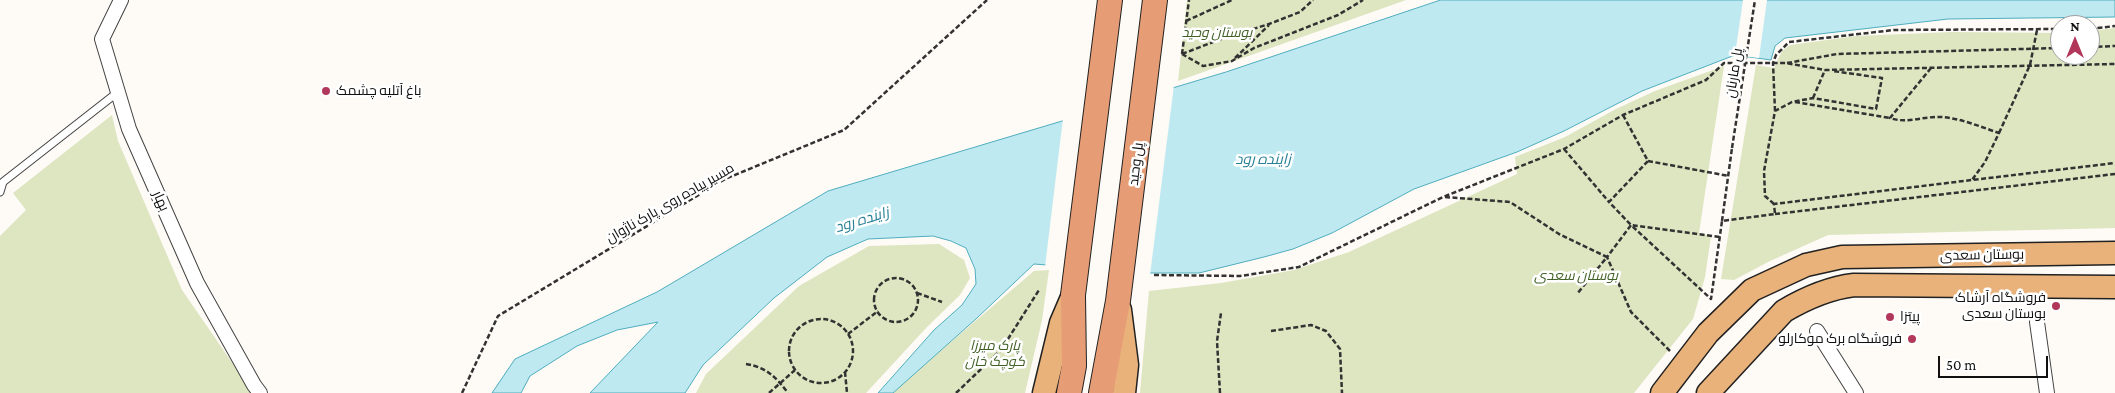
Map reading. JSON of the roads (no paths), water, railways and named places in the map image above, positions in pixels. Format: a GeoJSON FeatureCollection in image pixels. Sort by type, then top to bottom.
{"type":"FeatureCollection","features":[{"type":"Feature","properties":{"kind":"highway","name":"پل وحید"},"geometry":{"type":"LineString","coordinates":[[1101,393],[1118,301],[1157,0]]}},
{"type":"Feature","properties":{"kind":"highway"},"geometry":{"type":"LineString","coordinates":[[1070,393],[1074,366],[1073,295],[1108,7]]}},
{"type":"Feature","properties":{"kind":"main road","name":"بوستان سعدی"},"geometry":{"type":"LineString","coordinates":[[1662,393],[1708,333],[1752,290],[1806,265],[1842,257],[2115,253]]}},
{"type":"Feature","properties":{"kind":"main road"},"geometry":{"type":"LineString","coordinates":[[2032,286],[2028,279],[2027,270],[2030,261],[2035,255]]}},
{"type":"Feature","properties":{"kind":"main road"},"geometry":{"type":"LineString","coordinates":[[1991,256],[2000,261],[2003,271],[2000,281],[1991,287]]}},
{"type":"Feature","properties":{"kind":"main road"},"geometry":{"type":"LineString","coordinates":[[1708,393],[1784,311],[1797,303],[1836,287],[1854,285],[2115,287]]}},
{"type":"Feature","properties":{"kind":"main road"},"geometry":{"type":"LineString","coordinates":[[1044,393],[1061,323],[1073,295]]}},
{"type":"Feature","properties":{"kind":"main road"},"geometry":{"type":"LineString","coordinates":[[1118,301],[1126,365],[1124,393]]}},
{"type":"Feature","properties":{"kind":"street","name":"بهار"},"geometry":{"type":"LineString","coordinates":[[121,0],[102,39],[129,129],[197,283],[260,393]]}},
{"type":"Feature","properties":{"kind":"street"},"geometry":{"type":"LineString","coordinates":[[2037,322],[2047,393]]}},
{"type":"Feature","properties":{"kind":"street"},"geometry":{"type":"LineString","coordinates":[[1817,331],[1856,393]]}},
{"type":"Feature","properties":{"kind":"lane"},"geometry":{"type":"LineString","coordinates":[[0,192],[2,182],[118,92]]}},
{"type":"Feature","properties":{"kind":"water","name":"زاینده رود"},"geometry":{"type":"Polygon","coordinates":[[[1441,0],[2115,0],[2115,17],[2100,17],[2100,15],[2050,15],[2050,18],[1948,19],[1785,38],[1775,46],[1771,60],[1735,55],[1642,91],[1564,131],[1517,152],[1414,189],[1332,233],[1293,249],[1199,273],[1151,273],[1034,264],[893,393],[878,393],[934,330],[962,305],[976,284],[975,269],[966,248],[951,241],[933,236],[868,239],[827,257],[774,298],[703,365],[685,393],[590,393],[658,322],[617,330],[577,346],[530,376],[521,393],[492,393],[515,359],[657,292],[828,191],[1226,72],[1441,0]]]}},
{"type":"Feature","properties":{"kind":"place","name":"باغ آتلیه چشمک"},"geometry":{"type":"Point","coordinates":[326,91]}},
{"type":"Feature","properties":{"kind":"place","name":"فروشگاه آرشاک بوستان سعدی"},"geometry":{"type":"Point","coordinates":[2056,306]}},
{"type":"Feature","properties":{"kind":"place","name":"پیتزا"},"geometry":{"type":"Point","coordinates":[1890,317]}},
{"type":"Feature","properties":{"kind":"place","name":"فروشگاه برک موکارلو"},"geometry":{"type":"Point","coordinates":[1912,339]}},
{"type":"Feature","properties":{"kind":"park label","name":"بوستان وحید"},"geometry":{"type":"Point","coordinates":[1217,33]}},
{"type":"Feature","properties":{"kind":"park label","name":"پارک میرزا کوچک خان"},"geometry":{"type":"Point","coordinates":[995,354]}}]}
